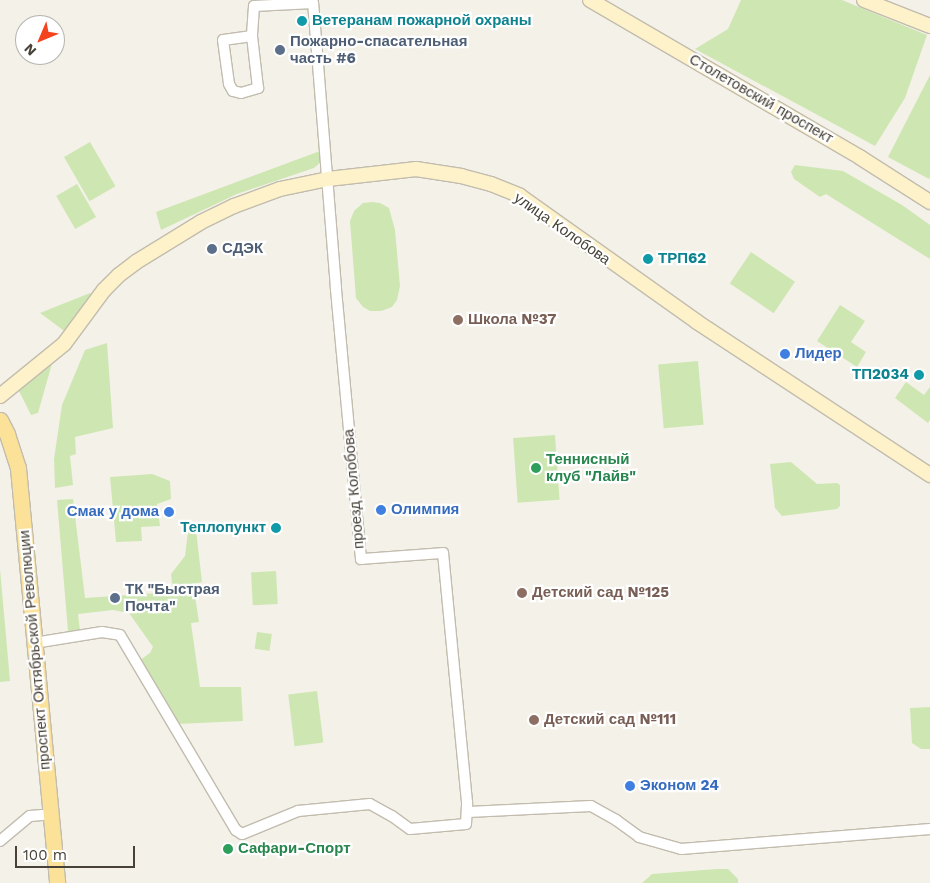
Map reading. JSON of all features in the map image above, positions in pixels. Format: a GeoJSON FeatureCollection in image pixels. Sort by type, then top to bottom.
{"type":"FeatureCollection","features":[{"type":"Feature","properties":{"kind":"main road","name":"проспект Октябрьской Революции"},"geometry":{"type":"LineString","coordinates":[[0,420],[8,434],[18,468],[57,883]]}},
{"type":"Feature","properties":{"kind":"street","name":"Столетовский проспект"},"geometry":{"type":"LineString","coordinates":[[590,0],[861,158],[930,202]]}},
{"type":"Feature","properties":{"kind":"street"},"geometry":{"type":"LineString","coordinates":[[864,0],[930,26]]}},
{"type":"Feature","properties":{"kind":"street"},"geometry":{"type":"LineString","coordinates":[[252,36],[223,40],[229,84],[233,91],[241,94],[258,88],[252,36],[254,6],[313,3],[328,179]]}},
{"type":"Feature","properties":{"kind":"street","name":"улица Колобова"},"geometry":{"type":"LineString","coordinates":[[0,396],[64,344],[104,290],[136,262],[201,222],[234,206],[280,189],[328,179],[416,170],[484,182],[520,196],[697,322],[930,476]]}},
{"type":"Feature","properties":{"kind":"street","name":"проезд Колобова"},"geometry":{"type":"LineString","coordinates":[[328,179],[361,559],[443,553],[467,807]]}},
{"type":"Feature","properties":{"kind":"street","name":"проспект Октябрьской Революции"},"geometry":{"type":"LineString","coordinates":[[34,643],[102,632],[120,635],[236,830],[242,834],[298,811],[370,804],[410,829],[466,824],[467,807]]}},
{"type":"Feature","properties":{"kind":"street"},"geometry":{"type":"LineString","coordinates":[[467,807],[591,806],[616,820],[639,837],[681,849],[930,829]]}},
{"type":"Feature","properties":{"kind":"street"},"geometry":{"type":"LineString","coordinates":[[0,841],[30,816],[51,814]]}},
{"type":"Feature","properties":{"kind":"green space"},"geometry":{"type":"Polygon","coordinates":[[[741,0],[842,0],[927,35],[905,98],[875,146],[695,49],[728,29],[741,0]]]}},
{"type":"Feature","properties":{"kind":"green space"},"geometry":{"type":"Polygon","coordinates":[[[930,75],[930,177],[929,179],[888,157],[930,75]]]}},
{"type":"Feature","properties":{"kind":"green space"},"geometry":{"type":"Polygon","coordinates":[[[90,142],[116,186],[90,201],[64,157],[90,142]]]}},
{"type":"Feature","properties":{"kind":"green space"},"geometry":{"type":"Polygon","coordinates":[[[320,151],[322,161],[314,168],[237,194],[161,230],[156,212],[320,151]]]}},
{"type":"Feature","properties":{"kind":"green space"},"geometry":{"type":"Polygon","coordinates":[[[795,165],[843,171],[902,205],[930,225],[930,259],[826,194],[820,197],[794,179],[791,172],[795,165]]]}},
{"type":"Feature","properties":{"kind":"green space"},"geometry":{"type":"Polygon","coordinates":[[[77,184],[96,217],[75,229],[56,196],[77,184]]]}},
{"type":"Feature","properties":{"kind":"green space"},"geometry":{"type":"Polygon","coordinates":[[[363,203],[380,203],[389,208],[395,230],[400,286],[397,300],[392,307],[381,311],[370,311],[363,307],[356,298],[350,221],[354,211],[363,203]]]}},
{"type":"Feature","properties":{"kind":"green space"},"geometry":{"type":"Polygon","coordinates":[[[751,252],[795,282],[774,313],[730,284],[751,252]]]}},
{"type":"Feature","properties":{"kind":"green space"},"geometry":{"type":"Polygon","coordinates":[[[90,293],[94,298],[67,333],[40,313],[90,293]]]}},
{"type":"Feature","properties":{"kind":"green space"},"geometry":{"type":"Polygon","coordinates":[[[840,305],[865,321],[851,342],[866,352],[857,367],[817,341],[840,305]]]}},
{"type":"Feature","properties":{"kind":"green space"},"geometry":{"type":"Polygon","coordinates":[[[107,343],[113,428],[75,437],[76,454],[70,456],[73,485],[55,488],[54,459],[62,405],[85,350],[107,343]]]}},
{"type":"Feature","properties":{"kind":"green space"},"geometry":{"type":"Polygon","coordinates":[[[53,360],[38,413],[31,415],[18,389],[53,360]]]}},
{"type":"Feature","properties":{"kind":"green space"},"geometry":{"type":"Polygon","coordinates":[[[698,361],[704,425],[664,428],[658,364],[698,361]]]}},
{"type":"Feature","properties":{"kind":"green space"},"geometry":{"type":"Polygon","coordinates":[[[906,382],[924,395],[930,387],[930,420],[928,423],[895,398],[906,382]]]}},
{"type":"Feature","properties":{"kind":"green space","name":"Теннисный клуб \"Лайв\""},"geometry":{"type":"Polygon","coordinates":[[[555,435],[560,500],[518,503],[513,438],[555,435]]]}},
{"type":"Feature","properties":{"kind":"green space"},"geometry":{"type":"Polygon","coordinates":[[[791,462],[817,484],[837,483],[840,485],[840,506],[837,509],[782,516],[775,508],[770,464],[791,462]]]}},
{"type":"Feature","properties":{"kind":"green space"},"geometry":{"type":"Polygon","coordinates":[[[152,474],[170,481],[171,499],[157,504],[160,526],[141,527],[142,541],[116,542],[110,477],[152,474]]]}},
{"type":"Feature","properties":{"kind":"green space"},"geometry":{"type":"Polygon","coordinates":[[[73,499],[85,598],[173,592],[171,574],[185,556],[188,531],[196,530],[202,582],[193,584],[199,622],[191,623],[200,687],[241,687],[243,721],[177,724],[139,661],[150,653],[153,647],[129,613],[113,610],[78,614],[80,631],[68,631],[57,500],[73,499]]]}},
{"type":"Feature","properties":{"kind":"green space"},"geometry":{"type":"Polygon","coordinates":[[[0,569],[10,681],[0,682],[0,569]]]}},
{"type":"Feature","properties":{"kind":"green space"},"geometry":{"type":"Polygon","coordinates":[[[276,571],[278,604],[253,605],[251,572],[276,571]]]}},
{"type":"Feature","properties":{"kind":"green space"},"geometry":{"type":"Polygon","coordinates":[[[257,632],[272,634],[269,651],[255,649],[257,632]]]}},
{"type":"Feature","properties":{"kind":"green space"},"geometry":{"type":"Polygon","coordinates":[[[317,691],[323,743],[295,746],[288,695],[317,691]]]}},
{"type":"Feature","properties":{"kind":"green space"},"geometry":{"type":"Polygon","coordinates":[[[930,707],[930,749],[921,749],[912,743],[910,708],[930,707]]]}},
{"type":"Feature","properties":{"kind":"green space"},"geometry":{"type":"Polygon","coordinates":[[[728,869],[738,879],[738,883],[642,883],[652,874],[728,869]]]}},
{"type":"Feature","properties":{"kind":"place","name":"Ветеранам пожарной охраны"},"geometry":{"type":"Point","coordinates":[302,21]}},
{"type":"Feature","properties":{"kind":"place","name":"Пожарно-спасательная часть #6"},"geometry":{"type":"Point","coordinates":[280,50]}},
{"type":"Feature","properties":{"kind":"place","name":"СДЭК"},"geometry":{"type":"Point","coordinates":[212,249]}},
{"type":"Feature","properties":{"kind":"place","name":"ТРП62"},"geometry":{"type":"Point","coordinates":[648,259]}},
{"type":"Feature","properties":{"kind":"place","name":"Школа №37"},"geometry":{"type":"Point","coordinates":[458,320]}},
{"type":"Feature","properties":{"kind":"place","name":"Лидер"},"geometry":{"type":"Point","coordinates":[785,354]}},
{"type":"Feature","properties":{"kind":"place","name":"ТП2034"},"geometry":{"type":"Point","coordinates":[919,375]}},
{"type":"Feature","properties":{"kind":"place","name":"Теннисный клуб \"Лайв\""},"geometry":{"type":"Point","coordinates":[536,468]}},
{"type":"Feature","properties":{"kind":"place","name":"Олимпия"},"geometry":{"type":"Point","coordinates":[381,510]}},
{"type":"Feature","properties":{"kind":"place","name":"Смак у дома"},"geometry":{"type":"Point","coordinates":[169,512]}},
{"type":"Feature","properties":{"kind":"place","name":"Теплопункт"},"geometry":{"type":"Point","coordinates":[276,528]}},
{"type":"Feature","properties":{"kind":"place","name":"Детский сад №125"},"geometry":{"type":"Point","coordinates":[522,593]}},
{"type":"Feature","properties":{"kind":"place","name":"ТК \"Быстрая Почта\""},"geometry":{"type":"Point","coordinates":[115,598]}},
{"type":"Feature","properties":{"kind":"place","name":"Детский сад №111"},"geometry":{"type":"Point","coordinates":[534,720]}},
{"type":"Feature","properties":{"kind":"place","name":"Эконом 24"},"geometry":{"type":"Point","coordinates":[630,786]}},
{"type":"Feature","properties":{"kind":"place","name":"Сафари-Спорт"},"geometry":{"type":"Point","coordinates":[228,849]}}]}
